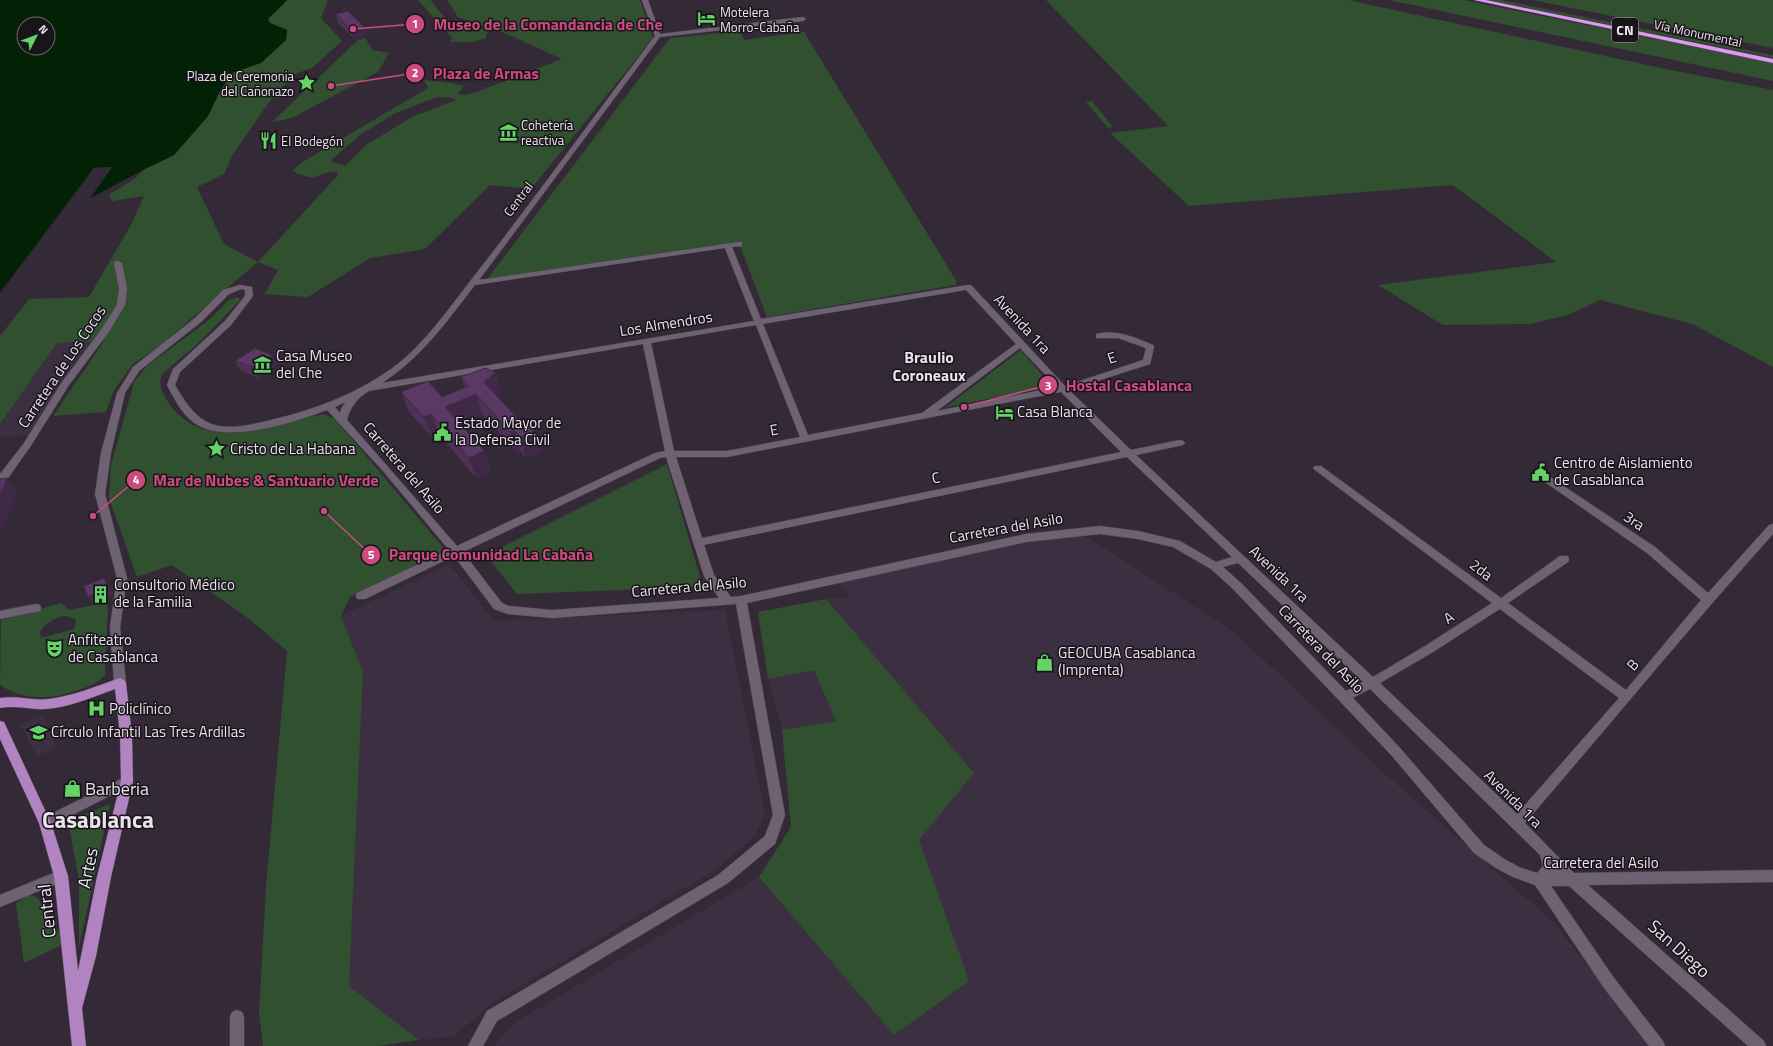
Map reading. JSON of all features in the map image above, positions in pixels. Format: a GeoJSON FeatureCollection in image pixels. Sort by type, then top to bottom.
{"type":"FeatureCollection","features":[{"type":"Feature","properties":{"kind":"highway","name":"Vía Monumental"},"geometry":{"type":"LineString","coordinates":[[1476,0],[1773,60]]}},
{"type":"Feature","properties":{"kind":"highway","name":"CN"},"geometry":{"type":"LineString","coordinates":[[1512,0],[1617,21]]}},
{"type":"Feature","properties":{"kind":"main road"},"geometry":{"type":"LineString","coordinates":[[2,701],[48,704],[77,697],[120,683]]}},
{"type":"Feature","properties":{"kind":"main road","name":"Artes"},"geometry":{"type":"LineString","coordinates":[[79,1046],[75,1008],[89,956],[104,877],[127,781],[126,735],[120,683]]}},
{"type":"Feature","properties":{"kind":"main road","name":"Central"},"geometry":{"type":"LineString","coordinates":[[0,726],[45,823],[61,876],[75,1008]]}},
{"type":"Feature","properties":{"kind":"street"},"geometry":{"type":"LineString","coordinates":[[645,0],[658,36],[803,19]]}},
{"type":"Feature","properties":{"kind":"street","name":"Central"},"geometry":{"type":"LineString","coordinates":[[303,414],[370,388],[402,365],[421,348],[473,283],[658,36]]}},
{"type":"Feature","properties":{"kind":"street"},"geometry":{"type":"LineString","coordinates":[[473,283],[739,244]]}},
{"type":"Feature","properties":{"kind":"street"},"geometry":{"type":"LineString","coordinates":[[728,246],[805,439]]}},
{"type":"Feature","properties":{"kind":"street","name":"Carretera de Los Cocos"},"geometry":{"type":"LineString","coordinates":[[0,477],[5,476],[22,452],[65,384],[105,331],[121,305],[123,288],[118,263]]}},
{"type":"Feature","properties":{"kind":"street","name":"Artes"},"geometry":{"type":"LineString","coordinates":[[120,683],[115,627],[122,578],[100,494],[106,453],[121,394],[136,369],[198,320],[226,292],[240,287],[249,289],[249,296],[228,323],[176,371],[170,385],[179,402],[199,424],[216,430],[239,430],[303,414]]}},
{"type":"Feature","properties":{"kind":"street","name":"Los Almendros"},"geometry":{"type":"LineString","coordinates":[[370,388],[968,287]]}},
{"type":"Feature","properties":{"kind":"street","name":"Avenida 1ra"},"geometry":{"type":"LineString","coordinates":[[968,287],[1063,389],[1129,454],[1372,683],[1517,823],[1573,880]]}},
{"type":"Feature","properties":{"kind":"street","name":"E"},"geometry":{"type":"LineString","coordinates":[[361,596],[658,455],[683,453],[727,454],[1063,389],[1147,362],[1150,347],[1128,337],[1106,333],[1098,336]]}},
{"type":"Feature","properties":{"kind":"street"},"geometry":{"type":"LineString","coordinates":[[475,1046],[492,1016],[723,879],[770,840],[779,815],[735,600],[709,576],[670,454],[646,341]]}},
{"type":"Feature","properties":{"kind":"street"},"geometry":{"type":"LineString","coordinates":[[923,416],[1021,344]]}},
{"type":"Feature","properties":{"kind":"street","name":"Carretera del Asilo"},"geometry":{"type":"LineString","coordinates":[[342,420],[346,407],[361,392]]}},
{"type":"Feature","properties":{"kind":"street","name":"Carretera del Asilo"},"geometry":{"type":"LineString","coordinates":[[328,405],[386,469],[456,551],[498,606],[508,610],[552,614],[735,600],[1026,538],[1100,530],[1138,534],[1176,544],[1215,566],[1237,586],[1345,697],[1396,752],[1479,849],[1512,870],[1539,880],[1773,876]]}},
{"type":"Feature","properties":{"kind":"street"},"geometry":{"type":"LineString","coordinates":[[303,414],[324,412],[334,413]]}},
{"type":"Feature","properties":{"kind":"street","name":"C"},"geometry":{"type":"LineString","coordinates":[[699,542],[1180,443]]}},
{"type":"Feature","properties":{"kind":"street","name":"2da"},"geometry":{"type":"LineString","coordinates":[[1318,468],[1627,697]]}},
{"type":"Feature","properties":{"kind":"street","name":"3ra"},"geometry":{"type":"LineString","coordinates":[[1538,473],[1651,550],[1708,600]]}},
{"type":"Feature","properties":{"kind":"street","name":"B"},"geometry":{"type":"LineString","coordinates":[[1517,823],[1627,697],[1708,600],[1773,528]]}},
{"type":"Feature","properties":{"kind":"street"},"geometry":{"type":"LineString","coordinates":[[1215,566],[1240,558]]}},
{"type":"Feature","properties":{"kind":"street","name":"A"},"geometry":{"type":"LineString","coordinates":[[1345,697],[1372,683],[1501,604],[1564,559]]}},
{"type":"Feature","properties":{"kind":"street"},"geometry":{"type":"LineString","coordinates":[[0,615],[36,608]]}},
{"type":"Feature","properties":{"kind":"street"},"geometry":{"type":"LineString","coordinates":[[45,823],[127,781]]}},
{"type":"Feature","properties":{"kind":"street"},"geometry":{"type":"LineString","coordinates":[[1545,852],[1550,866],[1546,874],[1539,880],[1609,983],[1658,1046]]}},
{"type":"Feature","properties":{"kind":"street"},"geometry":{"type":"LineString","coordinates":[[0,901],[61,876]]}},
{"type":"Feature","properties":{"kind":"street","name":"San Diego"},"geometry":{"type":"LineString","coordinates":[[1573,880],[1759,1046]]}},
{"type":"Feature","properties":{"kind":"street"},"geometry":{"type":"LineString","coordinates":[[237,1017],[237,1046]]}},
{"type":"Feature","properties":{"kind":"shaded area"},"geometry":{"type":"Polygon","coordinates":[[[0,0],[287,0],[268,19],[270,23],[287,30],[286,40],[261,63],[234,72],[221,89],[208,116],[174,155],[89,199],[112,167],[94,168],[0,296],[0,0]]]}},
{"type":"Feature","properties":{"kind":"shaded area"},"geometry":{"type":"Polygon","coordinates":[[[287,0],[328,0],[321,18],[342,41],[312,68],[292,75],[291,81],[282,87],[282,92],[279,98],[272,98],[233,154],[224,174],[197,187],[224,244],[258,262],[158,347],[133,364],[114,390],[106,412],[53,416],[104,341],[57,343],[0,424],[0,336],[29,299],[89,297],[131,225],[144,196],[112,201],[109,195],[137,177],[143,170],[174,155],[208,116],[221,89],[234,72],[261,63],[286,40],[287,30],[270,23],[268,19],[287,0]]]}},
{"type":"Feature","properties":{"kind":"shaded area"},"geometry":{"type":"Polygon","coordinates":[[[418,0],[431,0],[439,12],[470,32],[486,28],[458,17],[447,0],[640,0],[653,38],[531,189],[490,185],[425,249],[370,258],[308,297],[265,294],[278,270],[258,262],[338,175],[337,172],[331,172],[311,177],[292,171],[304,161],[428,88],[424,80],[464,86],[458,93],[462,95],[474,93],[562,59],[500,31],[494,30],[487,33],[486,38],[472,42],[450,42],[452,38],[418,0]],[[437,97],[394,114],[360,135],[330,161],[345,166],[366,145],[412,117],[456,100],[453,98],[437,97]]]}},
{"type":"Feature","properties":{"kind":"shaded area"},"geometry":{"type":"Polygon","coordinates":[[[1046,0],[1348,0],[1661,68],[1773,90],[1773,367],[1692,324],[1600,300],[1568,315],[1530,324],[1443,325],[1378,285],[1556,262],[1453,185],[1189,206],[1110,133],[1168,126],[1046,0]]]}},
{"type":"Feature","properties":{"kind":"shaded area"},"geometry":{"type":"Polygon","coordinates":[[[1389,0],[1464,0],[1773,63],[1773,81],[1389,0]]]}},
{"type":"Feature","properties":{"kind":"shaded area"},"geometry":{"type":"Polygon","coordinates":[[[1488,0],[1501,0],[1773,55],[1773,58],[1488,0]]]}},
{"type":"Feature","properties":{"kind":"shaded area"},"geometry":{"type":"Polygon","coordinates":[[[1532,0],[1773,0],[1773,48],[1537,1],[1532,0]]]}},
{"type":"Feature","properties":{"kind":"shaded area"},"geometry":{"type":"Polygon","coordinates":[[[740,31],[744,40],[804,32],[957,282],[955,285],[767,317],[739,243],[488,278],[670,38],[740,31]]]}},
{"type":"Feature","properties":{"kind":"shaded area"},"geometry":{"type":"Polygon","coordinates":[[[365,38],[373,50],[389,53],[378,72],[292,118],[272,122],[358,40],[365,38]]]}},
{"type":"Feature","properties":{"kind":"shaded area"},"geometry":{"type":"Polygon","coordinates":[[[1092,101],[1113,127],[1108,128],[1086,102],[1092,101]]]}},
{"type":"Feature","properties":{"kind":"shaded area"},"geometry":{"type":"Polygon","coordinates":[[[236,297],[241,299],[201,341],[162,374],[161,387],[163,394],[170,405],[185,420],[203,429],[222,432],[242,432],[324,414],[335,419],[446,551],[350,597],[341,616],[363,672],[349,986],[419,1040],[378,1046],[263,1046],[259,1013],[266,887],[287,651],[248,618],[172,565],[137,577],[109,498],[111,465],[134,382],[147,366],[209,320],[229,300],[236,297]]]}},
{"type":"Feature","properties":{"kind":"shaded area"},"geometry":{"type":"Polygon","coordinates":[[[94,341],[30,435],[0,437],[0,424],[57,343],[94,341]]]}},
{"type":"Feature","properties":{"kind":"shaded area"},"geometry":{"type":"Polygon","coordinates":[[[1021,350],[1052,387],[946,407],[1021,350]]]}},
{"type":"Feature","properties":{"kind":"shaded area"},"geometry":{"type":"Polygon","coordinates":[[[385,439],[400,456],[391,460],[377,443],[385,439]]]}},
{"type":"Feature","properties":{"kind":"shaded area"},"geometry":{"type":"Polygon","coordinates":[[[667,464],[703,587],[517,594],[486,555],[667,464]]]}},
{"type":"Feature","properties":{"kind":"shaded area"},"geometry":{"type":"Polygon","coordinates":[[[1079,532],[1234,632],[1384,773],[1552,921],[1653,1046],[494,1046],[514,1023],[759,877],[791,827],[781,724],[768,679],[758,612],[849,596],[836,579],[1026,538],[1079,532]]]}},
{"type":"Feature","properties":{"kind":"shaded area"},"geometry":{"type":"Polygon","coordinates":[[[449,564],[494,621],[725,610],[765,814],[754,837],[717,869],[495,1001],[454,1036],[419,1040],[349,986],[363,672],[341,616],[449,564]]]}},
{"type":"Feature","properties":{"kind":"shaded area"},"geometry":{"type":"Polygon","coordinates":[[[826,599],[974,773],[919,840],[969,981],[894,1035],[759,877],[791,827],[782,730],[836,721],[814,670],[768,679],[758,612],[826,599]]]}},
{"type":"Feature","properties":{"kind":"shaded area"},"geometry":{"type":"Polygon","coordinates":[[[108,602],[105,675],[99,681],[89,686],[58,696],[48,697],[19,694],[0,685],[1,620],[61,603],[69,610],[108,602]],[[67,616],[52,621],[45,625],[40,632],[41,638],[74,629],[76,622],[75,619],[67,616]]]}},
{"type":"Feature","properties":{"kind":"shaded area","name":"Círculo Infantil Las Tres Ardillas"},"geometry":{"type":"Polygon","coordinates":[[[44,716],[56,747],[37,756],[20,724],[44,716]]]}},
{"type":"Feature","properties":{"kind":"shaded area"},"geometry":{"type":"Polygon","coordinates":[[[110,804],[79,947],[79,880],[68,821],[110,804]]]}},
{"type":"Feature","properties":{"kind":"shaded area"},"geometry":{"type":"Polygon","coordinates":[[[29,895],[37,897],[66,943],[24,963],[16,903],[29,895]]]}},
{"type":"Feature","properties":{"kind":"pier"},"geometry":{"type":"Polygon","coordinates":[[[112,167],[88,201],[87,198],[108,169],[95,169],[0,298],[0,293],[94,168],[112,167]]]}},
{"type":"Feature","properties":{"kind":"building"},"geometry":{"type":"Polygon","coordinates":[[[348,11],[364,27],[351,30],[336,14],[348,11]]]}},
{"type":"Feature","properties":{"kind":"building"},"geometry":{"type":"Polygon","coordinates":[[[255,348],[272,355],[253,367],[235,361],[255,348]]]}},
{"type":"Feature","properties":{"kind":"building"},"geometry":{"type":"Polygon","coordinates":[[[485,368],[496,372],[484,382],[521,422],[524,420],[534,431],[520,437],[514,430],[510,432],[476,394],[445,407],[484,451],[469,458],[431,414],[424,417],[401,392],[428,381],[442,397],[469,386],[461,377],[485,368]]]}},
{"type":"Feature","properties":{"kind":"building"},"geometry":{"type":"Polygon","coordinates":[[[7,478],[0,494],[0,479],[7,478]]]}},
{"type":"Feature","properties":{"kind":"building"},"geometry":{"type":"Polygon","coordinates":[[[104,578],[108,588],[88,597],[84,586],[104,578]]]}},
{"type":"Feature","properties":{"kind":"place","name":"Motelera Morro-Cabaña"},"geometry":{"type":"Point","coordinates":[707,19]}},
{"type":"Feature","properties":{"kind":"place","name":"Museo de la Comandancia de Che"},"geometry":{"type":"Point","coordinates":[353,29]}},
{"type":"Feature","properties":{"kind":"place","name":"Plaza de Ceremonia del Cañonazo"},"geometry":{"type":"Point","coordinates":[307,83]}},
{"type":"Feature","properties":{"kind":"place","name":"Plaza de Armas"},"geometry":{"type":"Point","coordinates":[331,86]}},
{"type":"Feature","properties":{"kind":"place","name":"Cohetería reactiva"},"geometry":{"type":"Point","coordinates":[508,132]}},
{"type":"Feature","properties":{"kind":"place","name":"El Bodegón"},"geometry":{"type":"Point","coordinates":[268,141]}},
{"type":"Feature","properties":{"kind":"place","name":"Casa Museo del Che"},"geometry":{"type":"Point","coordinates":[263,365]}},
{"type":"Feature","properties":{"kind":"place","name":"Hostal Casablanca"},"geometry":{"type":"Point","coordinates":[964,407]}},
{"type":"Feature","properties":{"kind":"place","name":"Casa Blanca"},"geometry":{"type":"Point","coordinates":[1004,412]}},
{"type":"Feature","properties":{"kind":"place","name":"Estado Mayor de la Defensa Civil"},"geometry":{"type":"Point","coordinates":[442,432]}},
{"type":"Feature","properties":{"kind":"place","name":"Cristo de La Habana"},"geometry":{"type":"Point","coordinates":[217,449]}},
{"type":"Feature","properties":{"kind":"place","name":"Centro de Aislamiento de Casablanca"},"geometry":{"type":"Point","coordinates":[1541,472]}},
{"type":"Feature","properties":{"kind":"place","name":"Parque Comunidad La Cabaña"},"geometry":{"type":"Point","coordinates":[324,511]}},
{"type":"Feature","properties":{"kind":"place","name":"Mar de Nubes & Santuario Verde"},"geometry":{"type":"Point","coordinates":[93,516]}},
{"type":"Feature","properties":{"kind":"place","name":"Consultorio Médico de la Familia"},"geometry":{"type":"Point","coordinates":[101,594]}},
{"type":"Feature","properties":{"kind":"place","name":"Anfiteatro de Casablanca"},"geometry":{"type":"Point","coordinates":[55,649]}},
{"type":"Feature","properties":{"kind":"place","name":"GEOCUBA Casablanca (Imprenta)"},"geometry":{"type":"Point","coordinates":[1045,662]}},
{"type":"Feature","properties":{"kind":"place","name":"Policlínico"},"geometry":{"type":"Point","coordinates":[96,709]}},
{"type":"Feature","properties":{"kind":"place","name":"Círculo Infantil Las Tres Ardillas"},"geometry":{"type":"Point","coordinates":[38,732]}},
{"type":"Feature","properties":{"kind":"place","name":"Barberia"},"geometry":{"type":"Point","coordinates":[72,789]}},
{"type":"Feature","properties":{"kind":"district","name":"Braulio Coroneaux"},"geometry":{"type":"Point","coordinates":[929,366]}},
{"type":"Feature","properties":{"kind":"district","name":"Casablanca"},"geometry":{"type":"Point","coordinates":[98,820]}}]}
